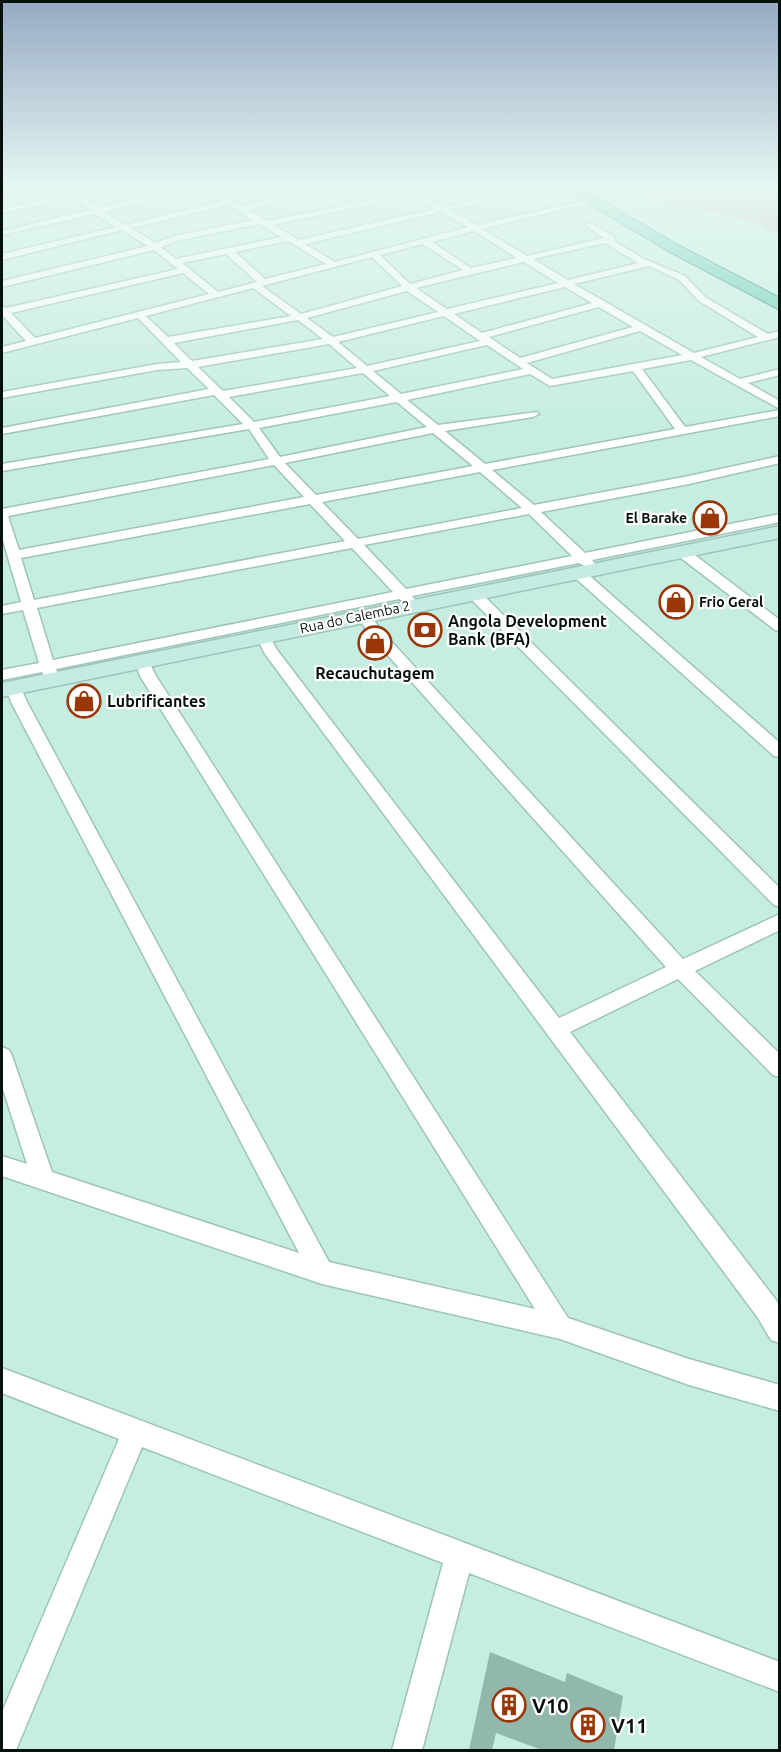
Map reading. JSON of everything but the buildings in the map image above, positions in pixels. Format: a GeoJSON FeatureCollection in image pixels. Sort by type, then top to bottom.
{"type":"FeatureCollection","features":[{"type":"Feature","properties":{"kind":"highway"},"geometry":{"type":"LineString","coordinates":[[704,269],[780,319]]}},
{"type":"Feature","properties":{"kind":"highway"},"geometry":{"type":"LineString","coordinates":[[712,269],[780,305]]}},
{"type":"Feature","properties":{"kind":"highway"},"geometry":{"type":"LineString","coordinates":[[742,269],[780,294]]}},
{"type":"Feature","properties":{"kind":"main road","name":"Rua do Calemba 2"},"geometry":{"type":"LineString","coordinates":[[6,684],[49,673],[142,661],[364,615],[408,600],[473,593],[584,567],[682,552],[780,532]]}},
{"type":"Feature","properties":{"kind":"street"},"geometry":{"type":"LineString","coordinates":[[2,284],[67,269]]}},
{"type":"Feature","properties":{"kind":"street"},"geometry":{"type":"LineString","coordinates":[[245,269],[261,285],[531,509],[584,567],[780,752]]}},
{"type":"Feature","properties":{"kind":"street"},"geometry":{"type":"LineString","coordinates":[[2,350],[320,269]]}},
{"type":"Feature","properties":{"kind":"street"},"geometry":{"type":"LineString","coordinates":[[389,269],[409,288],[550,383],[560,383],[693,356],[780,334]]}},
{"type":"Feature","properties":{"kind":"street"},"geometry":{"type":"LineString","coordinates":[[165,341],[300,317],[476,269]]}},
{"type":"Feature","properties":{"kind":"street"},"geometry":{"type":"LineString","coordinates":[[540,269],[780,406]]}},
{"type":"Feature","properties":{"kind":"street"},"geometry":{"type":"LineString","coordinates":[[2,395],[157,367],[209,363],[330,341],[625,269]]}},
{"type":"Feature","properties":{"kind":"street"},"geometry":{"type":"LineString","coordinates":[[664,269],[676,274],[702,299],[766,338]]}},
{"type":"Feature","properties":{"kind":"street"},"geometry":{"type":"LineString","coordinates":[[3,311],[186,270],[216,295]]}},
{"type":"Feature","properties":{"kind":"street"},"geometry":{"type":"LineString","coordinates":[[2,431],[217,393],[365,370],[483,339],[600,304]]}},
{"type":"Feature","properties":{"kind":"street"},"geometry":{"type":"LineString","coordinates":[[3,311],[33,342]]}},
{"type":"Feature","properties":{"kind":"street"},"geometry":{"type":"LineString","coordinates":[[140,315],[253,427],[277,461],[408,600]]}},
{"type":"Feature","properties":{"kind":"street"},"geometry":{"type":"LineString","coordinates":[[517,362],[643,327]]}},
{"type":"Feature","properties":{"kind":"street"},"geometry":{"type":"LineString","coordinates":[[636,368],[682,431]]}},
{"type":"Feature","properties":{"kind":"street"},"geometry":{"type":"LineString","coordinates":[[2,468],[253,427],[400,400],[530,371]]}},
{"type":"Feature","properties":{"kind":"street"},"geometry":{"type":"LineString","coordinates":[[739,382],[780,372]]}},
{"type":"Feature","properties":{"kind":"street"},"geometry":{"type":"LineString","coordinates":[[533,414],[435,429],[2,515],[8,547],[29,604],[49,673],[408,600],[584,567],[754,521],[780,518]]}},
{"type":"Feature","properties":{"kind":"street"},"geometry":{"type":"LineString","coordinates":[[8,547],[314,500],[780,414]]}},
{"type":"Feature","properties":{"kind":"street"},"geometry":{"type":"LineString","coordinates":[[2,610],[689,480],[780,459]]}},
{"type":"Feature","properties":{"kind":"street"},"geometry":{"type":"LineString","coordinates":[[682,552],[780,627]]}},
{"type":"Feature","properties":{"kind":"street"},"geometry":{"type":"LineString","coordinates":[[473,593],[780,900]]}},
{"type":"Feature","properties":{"kind":"street"},"geometry":{"type":"LineString","coordinates":[[364,615],[374,630],[681,970],[780,1068]]}},
{"type":"Feature","properties":{"kind":"street"},"geometry":{"type":"LineString","coordinates":[[263,636],[277,661],[767,1309],[780,1331]]}},
{"type":"Feature","properties":{"kind":"street"},"geometry":{"type":"LineString","coordinates":[[142,661],[148,676],[560,1327]]}},
{"type":"Feature","properties":{"kind":"street"},"geometry":{"type":"LineString","coordinates":[[6,684],[19,702],[322,1272]]}},
{"type":"Feature","properties":{"kind":"street"},"geometry":{"type":"LineString","coordinates":[[556,1029],[780,921]]}},
{"type":"Feature","properties":{"kind":"street"},"geometry":{"type":"LineString","coordinates":[[2,1056],[44,1181]]}},
{"type":"Feature","properties":{"kind":"street"},"geometry":{"type":"LineString","coordinates":[[2,1166],[322,1272],[560,1327],[689,1372],[780,1398]]}},
{"type":"Feature","properties":{"kind":"street"},"geometry":{"type":"LineString","coordinates":[[2,1381],[459,1557],[780,1677]]}},
{"type":"Feature","properties":{"kind":"street"},"geometry":{"type":"LineString","coordinates":[[2,1747],[136,1431]]}},
{"type":"Feature","properties":{"kind":"street"},"geometry":{"type":"LineString","coordinates":[[407,1750],[459,1557]]}},
{"type":"Feature","properties":{"kind":"place","name":"El Barake"},"geometry":{"type":"Point","coordinates":[710,518]}},
{"type":"Feature","properties":{"kind":"place","name":"Frio Geral"},"geometry":{"type":"Point","coordinates":[676,602]}},
{"type":"Feature","properties":{"kind":"place","name":"Angola Development Bank (BFA)"},"geometry":{"type":"Point","coordinates":[425,630]}},
{"type":"Feature","properties":{"kind":"place","name":"Recauchutagem"},"geometry":{"type":"Point","coordinates":[375,643]}},
{"type":"Feature","properties":{"kind":"place","name":"Lubrificantes"},"geometry":{"type":"Point","coordinates":[84,701]}},
{"type":"Feature","properties":{"kind":"place","name":"V10"},"geometry":{"type":"Point","coordinates":[509,1705]}},
{"type":"Feature","properties":{"kind":"place","name":"V11"},"geometry":{"type":"Point","coordinates":[588,1725]}}]}
